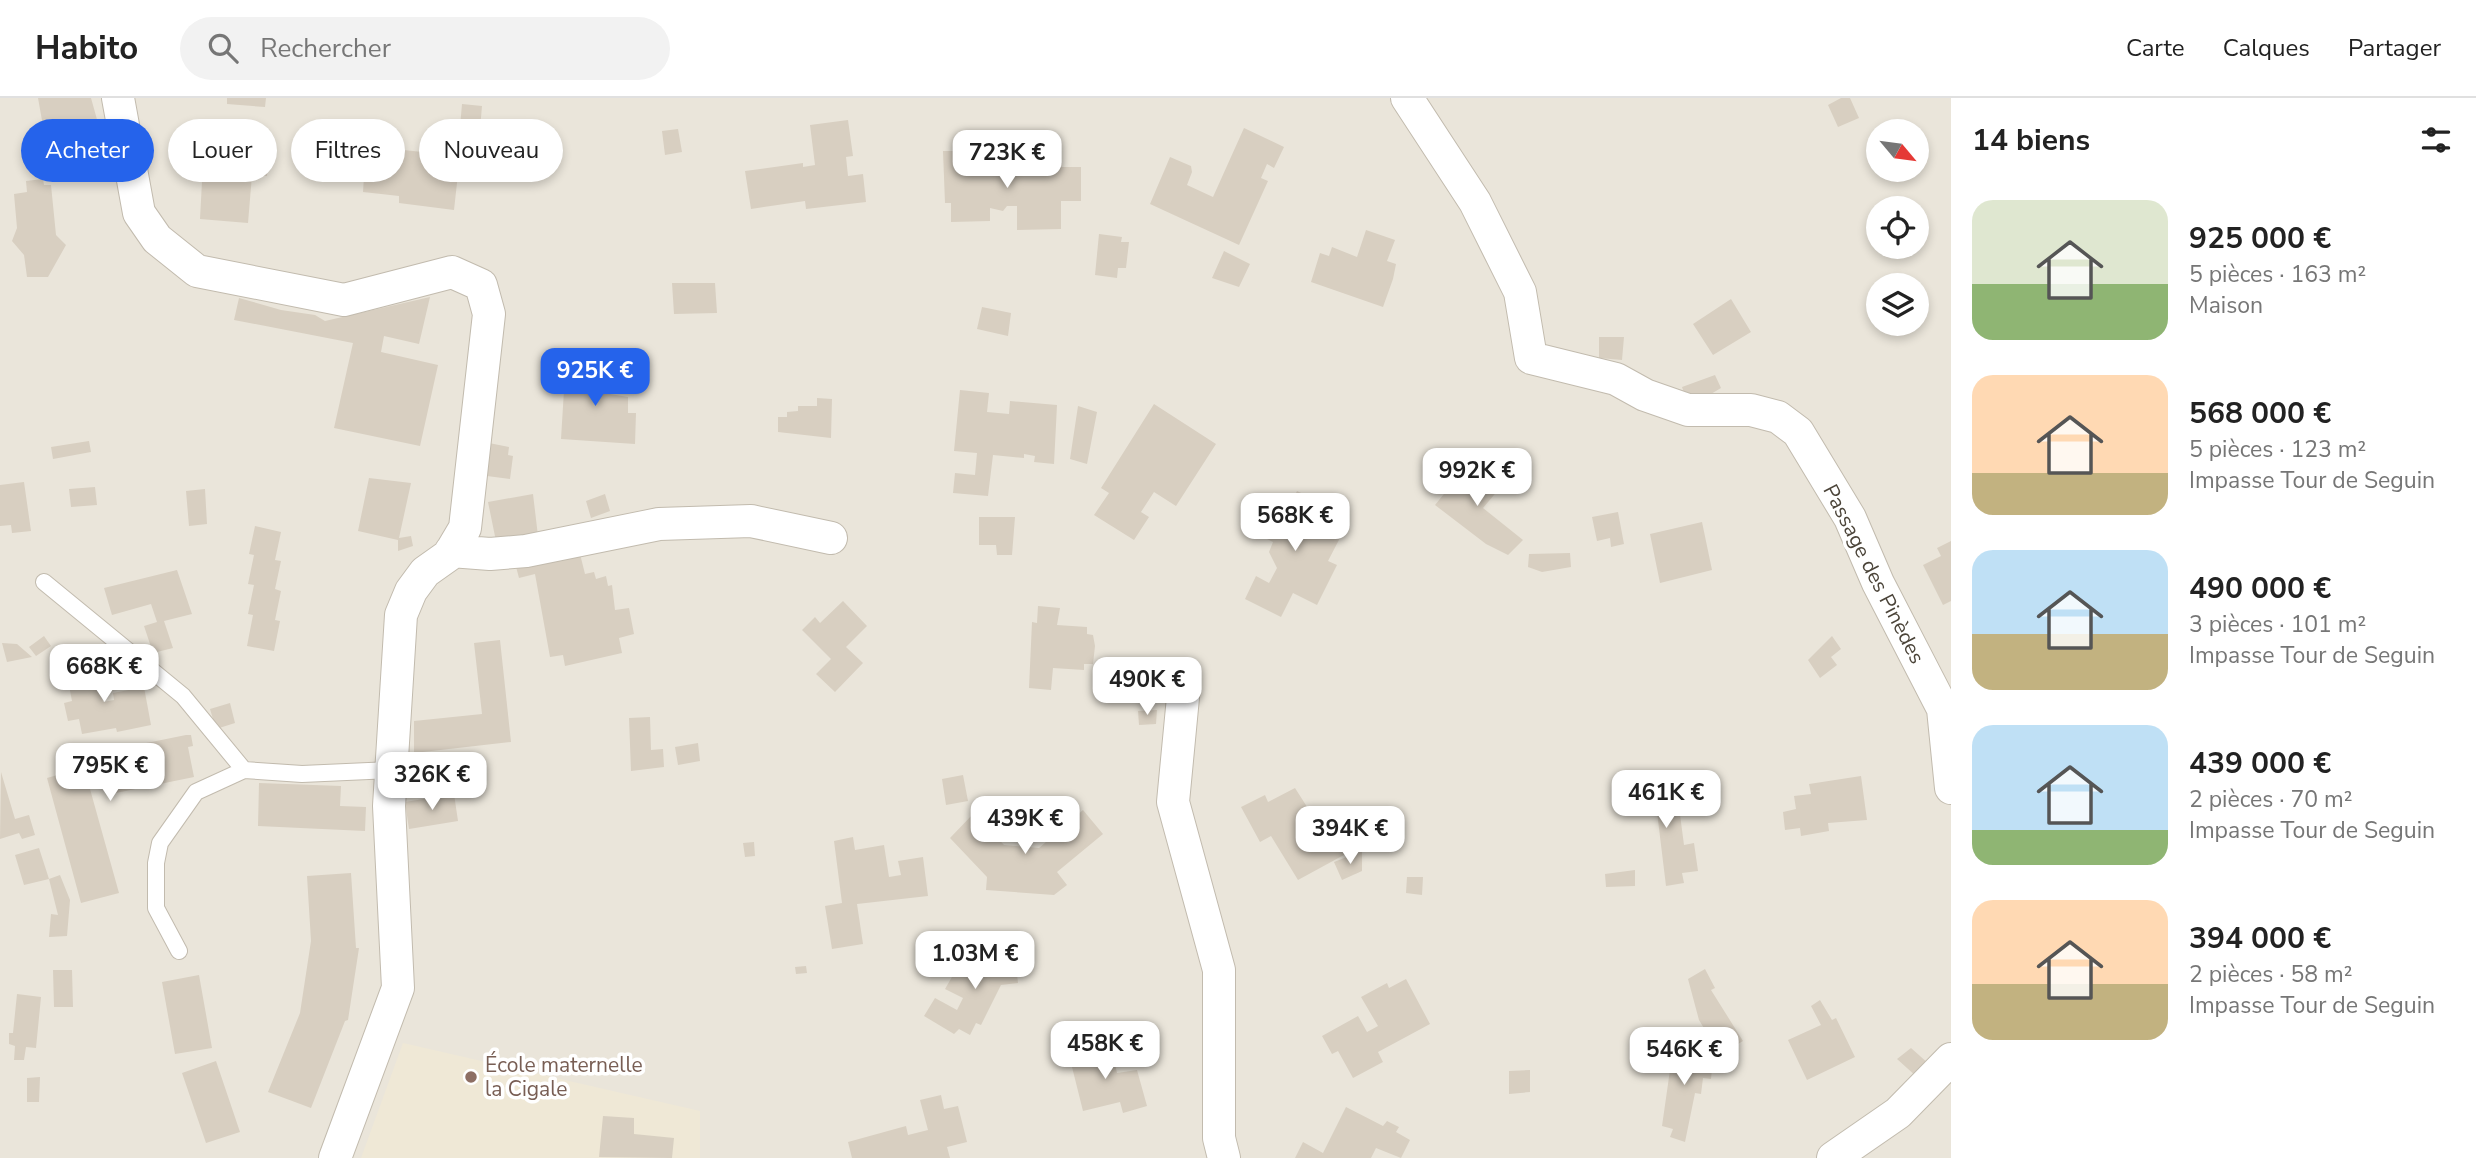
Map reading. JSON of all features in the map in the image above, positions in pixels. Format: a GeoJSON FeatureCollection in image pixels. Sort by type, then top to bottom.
{"type":"FeatureCollection","features":[{"type":"Feature","properties":{"kind":"street"},"geometry":{"type":"LineString","coordinates":[[118,98],[139,213],[157,240],[198,271],[344,300],[452,272],[481,285],[489,314],[465,528],[451,551],[425,572],[411,591],[401,615],[389,806],[398,988],[335,1158]]}},
{"type":"Feature","properties":{"kind":"street","name":"Passage des Pinèdes"},"geometry":{"type":"LineString","coordinates":[[1406,98],[1475,202],[1520,292],[1531,358],[1616,379],[1645,395],[1688,410],[1751,410],[1778,417],[1798,432],[1850,518],[1878,583],[1943,709],[1951,788]]}},
{"type":"Feature","properties":{"kind":"street"},"geometry":{"type":"LineString","coordinates":[[451,551],[490,554],[526,551],[659,524],[751,521],[831,538]]}},
{"type":"Feature","properties":{"kind":"street"},"geometry":{"type":"LineString","coordinates":[[1184,687],[1173,802],[1219,970],[1219,1138],[1224,1158]]}},
{"type":"Feature","properties":{"kind":"street"},"geometry":{"type":"LineString","coordinates":[[1833,1158],[1898,1113],[1951,1059]]}},
{"type":"Feature","properties":{"kind":"lane"},"geometry":{"type":"LineString","coordinates":[[44,582],[183,696],[244,771]]}},
{"type":"Feature","properties":{"kind":"lane"},"geometry":{"type":"LineString","coordinates":[[179,950],[156,908],[159,843],[196,792],[244,771],[302,774],[391,770]]}},
{"type":"Feature","properties":{"kind":"shaded area"},"geometry":{"type":"Polygon","coordinates":[[[0,98],[1951,98],[1951,1158],[0,1158],[0,98]]]}},
{"type":"Feature","properties":{"kind":"shaded area","name":"École maternelle la Cigale"},"geometry":{"type":"Polygon","coordinates":[[[403,1043],[700,1111],[700,1158],[361,1158],[403,1043]]]}},
{"type":"Feature","properties":{"kind":"building"},"geometry":{"type":"Polygon","coordinates":[[[38,98],[91,98],[97,119],[42,119],[38,98]]]}},
{"type":"Feature","properties":{"kind":"building"},"geometry":{"type":"Polygon","coordinates":[[[227,98],[266,98],[265,107],[227,104],[227,98]]]}},
{"type":"Feature","properties":{"kind":"building"},"geometry":{"type":"Polygon","coordinates":[[[1841,98],[1850,98],[1859,118],[1838,127],[1828,105],[1841,98]]]}},
{"type":"Feature","properties":{"kind":"building"},"geometry":{"type":"Polygon","coordinates":[[[462,104],[482,106],[481,119],[461,119],[462,104]]]}},
{"type":"Feature","properties":{"kind":"building"},"geometry":{"type":"Polygon","coordinates":[[[848,120],[853,156],[846,157],[848,176],[863,174],[866,202],[806,209],[805,201],[751,209],[745,171],[803,163],[803,167],[815,165],[810,125],[848,120]]]}},
{"type":"Feature","properties":{"kind":"building"},"geometry":{"type":"Polygon","coordinates":[[[1244,128],[1284,147],[1274,168],[1267,164],[1261,178],[1268,181],[1239,245],[1150,204],[1170,157],[1191,166],[1192,172],[1187,185],[1213,197],[1244,128]]]}},
{"type":"Feature","properties":{"kind":"building"},"geometry":{"type":"Polygon","coordinates":[[[678,129],[682,152],[665,155],[662,131],[678,129]]]}},
{"type":"Feature","properties":{"kind":"building"},"geometry":{"type":"Polygon","coordinates":[[[405,150],[419,152],[419,182],[457,182],[454,210],[399,203],[399,196],[363,192],[364,182],[405,182],[405,150]]]}},
{"type":"Feature","properties":{"kind":"building"},"geometry":{"type":"Polygon","coordinates":[[[943,151],[995,151],[996,167],[1081,167],[1081,201],[1061,201],[1061,229],[1017,230],[1017,206],[1007,206],[1003,211],[990,208],[990,221],[951,222],[951,203],[945,203],[943,151]]]}},
{"type":"Feature","properties":{"kind":"building"},"geometry":{"type":"Polygon","coordinates":[[[26,182],[51,185],[56,235],[66,245],[48,277],[27,277],[24,255],[12,241],[17,228],[14,194],[27,192],[26,182]]]}},
{"type":"Feature","properties":{"kind":"building"},"geometry":{"type":"Polygon","coordinates":[[[202,182],[251,182],[248,223],[200,219],[202,182]]]}},
{"type":"Feature","properties":{"kind":"building"},"geometry":{"type":"Polygon","coordinates":[[[1366,230],[1395,240],[1387,261],[1396,264],[1383,307],[1311,282],[1320,253],[1329,256],[1332,247],[1357,257],[1366,230]]]}},
{"type":"Feature","properties":{"kind":"building"},"geometry":{"type":"Polygon","coordinates":[[[1099,234],[1122,237],[1121,242],[1129,242],[1126,268],[1118,268],[1117,278],[1095,275],[1099,234]]]}},
{"type":"Feature","properties":{"kind":"building"},"geometry":{"type":"Polygon","coordinates":[[[1224,251],[1250,264],[1239,287],[1212,278],[1224,251]]]}},
{"type":"Feature","properties":{"kind":"building"},"geometry":{"type":"Polygon","coordinates":[[[672,283],[715,283],[717,313],[674,314],[672,283]]]}},
{"type":"Feature","properties":{"kind":"building"},"geometry":{"type":"Polygon","coordinates":[[[430,297],[419,344],[384,336],[381,352],[438,365],[420,446],[334,428],[353,343],[234,320],[239,298],[281,310],[315,315],[325,321],[430,297]]]}},
{"type":"Feature","properties":{"kind":"building"},"geometry":{"type":"Polygon","coordinates":[[[1731,299],[1751,332],[1713,355],[1693,324],[1731,299]]]}},
{"type":"Feature","properties":{"kind":"building"},"geometry":{"type":"Polygon","coordinates":[[[982,307],[1011,313],[1008,336],[977,329],[982,307]]]}},
{"type":"Feature","properties":{"kind":"building"},"geometry":{"type":"Polygon","coordinates":[[[1599,337],[1624,337],[1622,360],[1599,358],[1599,337]]]}},
{"type":"Feature","properties":{"kind":"building"},"geometry":{"type":"Polygon","coordinates":[[[574,357],[605,360],[604,393],[628,397],[628,413],[636,413],[635,444],[561,439],[564,390],[572,390],[574,357]]]}},
{"type":"Feature","properties":{"kind":"building"},"geometry":{"type":"Polygon","coordinates":[[[1715,375],[1721,388],[1689,407],[1682,387],[1715,375]]]}},
{"type":"Feature","properties":{"kind":"building"},"geometry":{"type":"Polygon","coordinates":[[[960,390],[989,393],[987,412],[1009,414],[1010,401],[1057,405],[1054,464],[1034,462],[1035,456],[1024,454],[1024,458],[993,455],[988,496],[953,493],[955,473],[975,475],[977,453],[954,451],[960,390]]]}},
{"type":"Feature","properties":{"kind":"building"},"geometry":{"type":"Polygon","coordinates":[[[817,398],[832,399],[831,438],[778,432],[778,417],[787,417],[787,412],[798,411],[798,406],[817,406],[817,398]]]}},
{"type":"Feature","properties":{"kind":"building"},"geometry":{"type":"Polygon","coordinates":[[[1154,404],[1216,444],[1176,506],[1154,492],[1141,512],[1149,517],[1134,540],[1094,515],[1109,493],[1101,488],[1154,404]]]}},
{"type":"Feature","properties":{"kind":"building"},"geometry":{"type":"Polygon","coordinates":[[[1078,406],[1097,412],[1087,464],[1070,459],[1078,406]]]}},
{"type":"Feature","properties":{"kind":"building"},"geometry":{"type":"Polygon","coordinates":[[[89,441],[91,452],[53,459],[51,447],[89,441]]]}},
{"type":"Feature","properties":{"kind":"building"},"geometry":{"type":"Polygon","coordinates":[[[489,443],[509,447],[508,455],[513,456],[510,479],[487,476],[489,443]]]}},
{"type":"Feature","properties":{"kind":"building"},"geometry":{"type":"Polygon","coordinates":[[[1473,458],[1494,475],[1490,481],[1499,489],[1483,508],[1523,540],[1508,555],[1486,544],[1435,505],[1473,458]]]}},
{"type":"Feature","properties":{"kind":"building"},"geometry":{"type":"Polygon","coordinates":[[[369,478],[411,483],[399,538],[411,536],[413,546],[398,551],[398,540],[358,531],[369,478]]]}},
{"type":"Feature","properties":{"kind":"building"},"geometry":{"type":"Polygon","coordinates":[[[24,482],[31,531],[12,533],[11,525],[0,526],[0,485],[24,482]]]}},
{"type":"Feature","properties":{"kind":"building"},"geometry":{"type":"Polygon","coordinates":[[[95,487],[97,505],[71,507],[69,489],[95,487]]]}},
{"type":"Feature","properties":{"kind":"building"},"geometry":{"type":"Polygon","coordinates":[[[205,489],[207,524],[189,526],[186,491],[205,489]]]}},
{"type":"Feature","properties":{"kind":"building"},"geometry":{"type":"Polygon","coordinates":[[[1297,491],[1330,507],[1322,524],[1342,534],[1328,561],[1337,565],[1317,605],[1293,593],[1281,617],[1245,599],[1256,576],[1269,583],[1277,568],[1269,552],[1273,542],[1247,529],[1255,514],[1269,520],[1280,498],[1291,503],[1297,491]]]}},
{"type":"Feature","properties":{"kind":"building"},"geometry":{"type":"Polygon","coordinates":[[[533,494],[538,536],[497,546],[488,502],[533,494]]]}},
{"type":"Feature","properties":{"kind":"building"},"geometry":{"type":"Polygon","coordinates":[[[605,494],[610,511],[591,518],[586,501],[605,494]]]}},
{"type":"Feature","properties":{"kind":"building"},"geometry":{"type":"Polygon","coordinates":[[[1618,512],[1624,544],[1611,547],[1610,538],[1597,541],[1592,517],[1618,512]]]}},
{"type":"Feature","properties":{"kind":"building"},"geometry":{"type":"Polygon","coordinates":[[[979,517],[1015,517],[1012,555],[997,555],[996,545],[979,545],[979,517]]]}},
{"type":"Feature","properties":{"kind":"building"},"geometry":{"type":"Polygon","coordinates":[[[1702,522],[1712,570],[1660,583],[1650,534],[1702,522]]]}},
{"type":"Feature","properties":{"kind":"building"},"geometry":{"type":"Polygon","coordinates":[[[255,526],[281,532],[275,560],[281,561],[275,589],[281,591],[275,620],[280,621],[274,651],[247,646],[253,615],[248,614],[254,585],[248,584],[254,555],[249,554],[255,526]]]}},
{"type":"Feature","properties":{"kind":"building"},"geometry":{"type":"Polygon","coordinates":[[[1951,541],[1951,601],[1943,605],[1923,565],[1941,556],[1937,548],[1951,541]]]}},
{"type":"Feature","properties":{"kind":"building"},"geometry":{"type":"Polygon","coordinates":[[[579,550],[585,574],[594,572],[596,579],[606,576],[608,586],[612,585],[615,610],[629,608],[634,634],[619,638],[622,653],[565,666],[563,655],[550,657],[535,574],[519,578],[515,563],[579,550]]]}},
{"type":"Feature","properties":{"kind":"building"},"geometry":{"type":"Polygon","coordinates":[[[1570,553],[1571,567],[1542,572],[1528,567],[1529,554],[1570,553]]]}},
{"type":"Feature","properties":{"kind":"building"},"geometry":{"type":"Polygon","coordinates":[[[177,570],[192,614],[164,621],[173,648],[153,653],[144,626],[157,622],[151,604],[112,615],[104,588],[177,570]]]}},
{"type":"Feature","properties":{"kind":"building"},"geometry":{"type":"Polygon","coordinates":[[[843,601],[867,626],[846,647],[863,663],[835,692],[816,674],[831,659],[802,630],[815,617],[820,623],[843,601]]]}},
{"type":"Feature","properties":{"kind":"building"},"geometry":{"type":"Polygon","coordinates":[[[1038,606],[1060,608],[1057,625],[1087,627],[1087,634],[1093,635],[1095,646],[1093,664],[1084,664],[1084,670],[1053,668],[1051,690],[1029,688],[1032,622],[1037,623],[1038,606]]]}},
{"type":"Feature","properties":{"kind":"building"},"geometry":{"type":"Polygon","coordinates":[[[44,636],[51,646],[36,656],[29,647],[44,636]]]}},
{"type":"Feature","properties":{"kind":"building"},"geometry":{"type":"Polygon","coordinates":[[[1832,636],[1841,649],[1831,657],[1837,665],[1820,678],[1808,660],[1832,636]]]}},
{"type":"Feature","properties":{"kind":"building"},"geometry":{"type":"Polygon","coordinates":[[[500,640],[511,742],[414,753],[414,721],[482,714],[474,643],[500,640]]]}},
{"type":"Feature","properties":{"kind":"building"},"geometry":{"type":"Polygon","coordinates":[[[2,643],[17,644],[32,657],[7,662],[2,643]]]}},
{"type":"Feature","properties":{"kind":"building"},"geometry":{"type":"Polygon","coordinates":[[[97,664],[103,702],[114,700],[113,693],[144,687],[151,725],[117,732],[116,728],[82,734],[79,719],[68,721],[64,703],[72,701],[66,670],[97,664]]]}},
{"type":"Feature","properties":{"kind":"building"},"geometry":{"type":"Polygon","coordinates":[[[230,703],[235,723],[216,729],[210,709],[230,703]]]}},
{"type":"Feature","properties":{"kind":"building"},"geometry":{"type":"Polygon","coordinates":[[[1157,710],[1156,724],[1139,725],[1138,711],[1157,710]]]}},
{"type":"Feature","properties":{"kind":"building"},"geometry":{"type":"Polygon","coordinates":[[[650,717],[651,750],[663,749],[664,767],[631,771],[629,718],[650,717]]]}},
{"type":"Feature","properties":{"kind":"building"},"geometry":{"type":"Polygon","coordinates":[[[191,735],[193,746],[188,747],[194,777],[106,795],[104,787],[90,789],[119,893],[81,903],[47,778],[99,763],[97,753],[191,735]]]}},
{"type":"Feature","properties":{"kind":"building"},"geometry":{"type":"Polygon","coordinates":[[[698,743],[700,761],[678,765],[675,747],[698,743]]]}},
{"type":"Feature","properties":{"kind":"building"},"geometry":{"type":"Polygon","coordinates":[[[1,772],[15,819],[29,815],[35,835],[22,839],[19,833],[0,839],[1,772]]]}},
{"type":"Feature","properties":{"kind":"building"},"geometry":{"type":"Polygon","coordinates":[[[1652,772],[1670,809],[1679,807],[1684,845],[1694,843],[1698,871],[1682,873],[1684,883],[1666,886],[1657,812],[1644,815],[1628,784],[1652,772]]]}},
{"type":"Feature","properties":{"kind":"building"},"geometry":{"type":"Polygon","coordinates":[[[963,775],[968,801],[946,805],[942,779],[963,775]]]}},
{"type":"Feature","properties":{"kind":"building"},"geometry":{"type":"Polygon","coordinates":[[[1861,776],[1867,820],[1828,823],[1829,831],[1801,836],[1800,828],[1785,830],[1783,812],[1796,809],[1794,796],[1811,794],[1809,784],[1861,776]]]}},
{"type":"Feature","properties":{"kind":"building"},"geometry":{"type":"Polygon","coordinates":[[[259,783],[341,786],[340,806],[366,807],[365,831],[258,826],[259,783]]]}},
{"type":"Feature","properties":{"kind":"building"},"geometry":{"type":"Polygon","coordinates":[[[1295,788],[1327,838],[1341,829],[1353,850],[1298,880],[1271,836],[1260,842],[1241,807],[1265,795],[1268,802],[1295,788]]]}},
{"type":"Feature","properties":{"kind":"building"},"geometry":{"type":"Polygon","coordinates":[[[454,794],[458,821],[409,829],[405,802],[454,794]]]}},
{"type":"Feature","properties":{"kind":"building"},"geometry":{"type":"Polygon","coordinates":[[[1083,810],[1103,834],[1057,872],[1067,885],[1054,895],[986,890],[987,877],[950,838],[974,813],[1004,845],[1039,848],[1083,810]]]}},
{"type":"Feature","properties":{"kind":"building"},"geometry":{"type":"Polygon","coordinates":[[[853,837],[855,850],[884,845],[889,877],[901,875],[898,861],[923,857],[928,896],[857,904],[863,944],[832,949],[825,906],[842,903],[834,841],[853,837]]]}},
{"type":"Feature","properties":{"kind":"building"},"geometry":{"type":"Polygon","coordinates":[[[754,842],[755,856],[745,857],[743,843],[754,842]]]}},
{"type":"Feature","properties":{"kind":"building"},"geometry":{"type":"Polygon","coordinates":[[[39,848],[49,879],[24,885],[15,855],[39,848]]]}},
{"type":"Feature","properties":{"kind":"building"},"geometry":{"type":"Polygon","coordinates":[[[1362,851],[1362,871],[1342,880],[1334,862],[1362,851]]]}},
{"type":"Feature","properties":{"kind":"building"},"geometry":{"type":"Polygon","coordinates":[[[1635,870],[1635,886],[1606,887],[1605,874],[1635,870]]]}},
{"type":"Feature","properties":{"kind":"building"},"geometry":{"type":"Polygon","coordinates":[[[351,873],[356,948],[359,948],[348,1020],[345,1021],[311,1108],[268,1092],[300,1013],[311,941],[307,876],[351,873]]]}},
{"type":"Feature","properties":{"kind":"building"},"geometry":{"type":"Polygon","coordinates":[[[60,875],[70,900],[67,936],[49,937],[51,914],[58,915],[49,879],[60,875]]]}},
{"type":"Feature","properties":{"kind":"building"},"geometry":{"type":"Polygon","coordinates":[[[1407,877],[1423,877],[1422,895],[1406,893],[1407,877]]]}},
{"type":"Feature","properties":{"kind":"building"},"geometry":{"type":"Polygon","coordinates":[[[1014,949],[1018,983],[1001,985],[981,1025],[976,1023],[970,1035],[959,1029],[954,1034],[924,1016],[935,998],[957,1010],[963,998],[945,989],[956,970],[964,976],[974,962],[974,953],[1014,949]]]}},
{"type":"Feature","properties":{"kind":"building"},"geometry":{"type":"Polygon","coordinates":[[[806,966],[807,973],[796,974],[795,967],[806,966]]]}},
{"type":"Feature","properties":{"kind":"building"},"geometry":{"type":"Polygon","coordinates":[[[1705,969],[1715,988],[1711,990],[1743,1041],[1720,1055],[1699,1020],[1688,979],[1705,969]]]}},
{"type":"Feature","properties":{"kind":"building"},"geometry":{"type":"Polygon","coordinates":[[[53,970],[72,970],[73,1007],[54,1007],[53,970]]]}},
{"type":"Feature","properties":{"kind":"building"},"geometry":{"type":"Polygon","coordinates":[[[199,975],[212,1048],[175,1054],[162,982],[199,975]]]}},
{"type":"Feature","properties":{"kind":"building"},"geometry":{"type":"Polygon","coordinates":[[[1406,979],[1430,1024],[1378,1052],[1383,1062],[1353,1078],[1338,1051],[1332,1054],[1322,1036],[1358,1016],[1367,1032],[1378,1026],[1361,997],[1387,983],[1389,988],[1406,979]]]}},
{"type":"Feature","properties":{"kind":"building"},"geometry":{"type":"Polygon","coordinates":[[[17,994],[41,997],[36,1048],[26,1047],[24,1060],[14,1060],[15,1046],[9,1044],[9,1033],[13,1033],[17,994]]]}},
{"type":"Feature","properties":{"kind":"building"},"geometry":{"type":"Polygon","coordinates":[[[1820,1000],[1832,1020],[1836,1018],[1855,1057],[1807,1080],[1788,1040],[1821,1025],[1811,1006],[1820,1000]]]}},
{"type":"Feature","properties":{"kind":"building"},"geometry":{"type":"Polygon","coordinates":[[[1674,1042],[1697,1044],[1696,1057],[1713,1058],[1711,1079],[1703,1078],[1701,1094],[1695,1093],[1685,1142],[1670,1137],[1673,1129],[1662,1126],[1674,1042]]]}},
{"type":"Feature","properties":{"kind":"building"},"geometry":{"type":"Polygon","coordinates":[[[1111,1044],[1117,1073],[1137,1070],[1147,1106],[1123,1113],[1120,1102],[1083,1111],[1069,1055],[1111,1044]]]}},
{"type":"Feature","properties":{"kind":"building"},"geometry":{"type":"Polygon","coordinates":[[[1911,1048],[1929,1064],[1917,1077],[1897,1059],[1911,1048]]]}},
{"type":"Feature","properties":{"kind":"building"},"geometry":{"type":"Polygon","coordinates":[[[216,1061],[240,1132],[206,1143],[182,1073],[216,1061]]]}},
{"type":"Feature","properties":{"kind":"building"},"geometry":{"type":"Polygon","coordinates":[[[1530,1070],[1530,1092],[1509,1094],[1509,1071],[1530,1070]]]}},
{"type":"Feature","properties":{"kind":"building"},"geometry":{"type":"Polygon","coordinates":[[[40,1077],[39,1102],[27,1102],[27,1078],[40,1077]]]}},
{"type":"Feature","properties":{"kind":"building"},"geometry":{"type":"Polygon","coordinates":[[[941,1095],[944,1109],[958,1106],[967,1142],[947,1147],[950,1158],[852,1158],[848,1142],[906,1126],[908,1135],[928,1130],[920,1100],[941,1095]]]}},
{"type":"Feature","properties":{"kind":"building"},"geometry":{"type":"Polygon","coordinates":[[[1346,1107],[1383,1126],[1387,1121],[1399,1127],[1396,1132],[1410,1140],[1401,1158],[1376,1148],[1371,1158],[1295,1158],[1303,1142],[1323,1153],[1346,1107]]]}},
{"type":"Feature","properties":{"kind":"building"},"geometry":{"type":"Polygon","coordinates":[[[603,1116],[634,1118],[634,1134],[674,1138],[672,1158],[599,1157],[603,1116]]]}},
{"type":"Feature","properties":{"kind":"place","name":"École maternelle la Cigale"},"geometry":{"type":"Point","coordinates":[471,1077]}}]}
